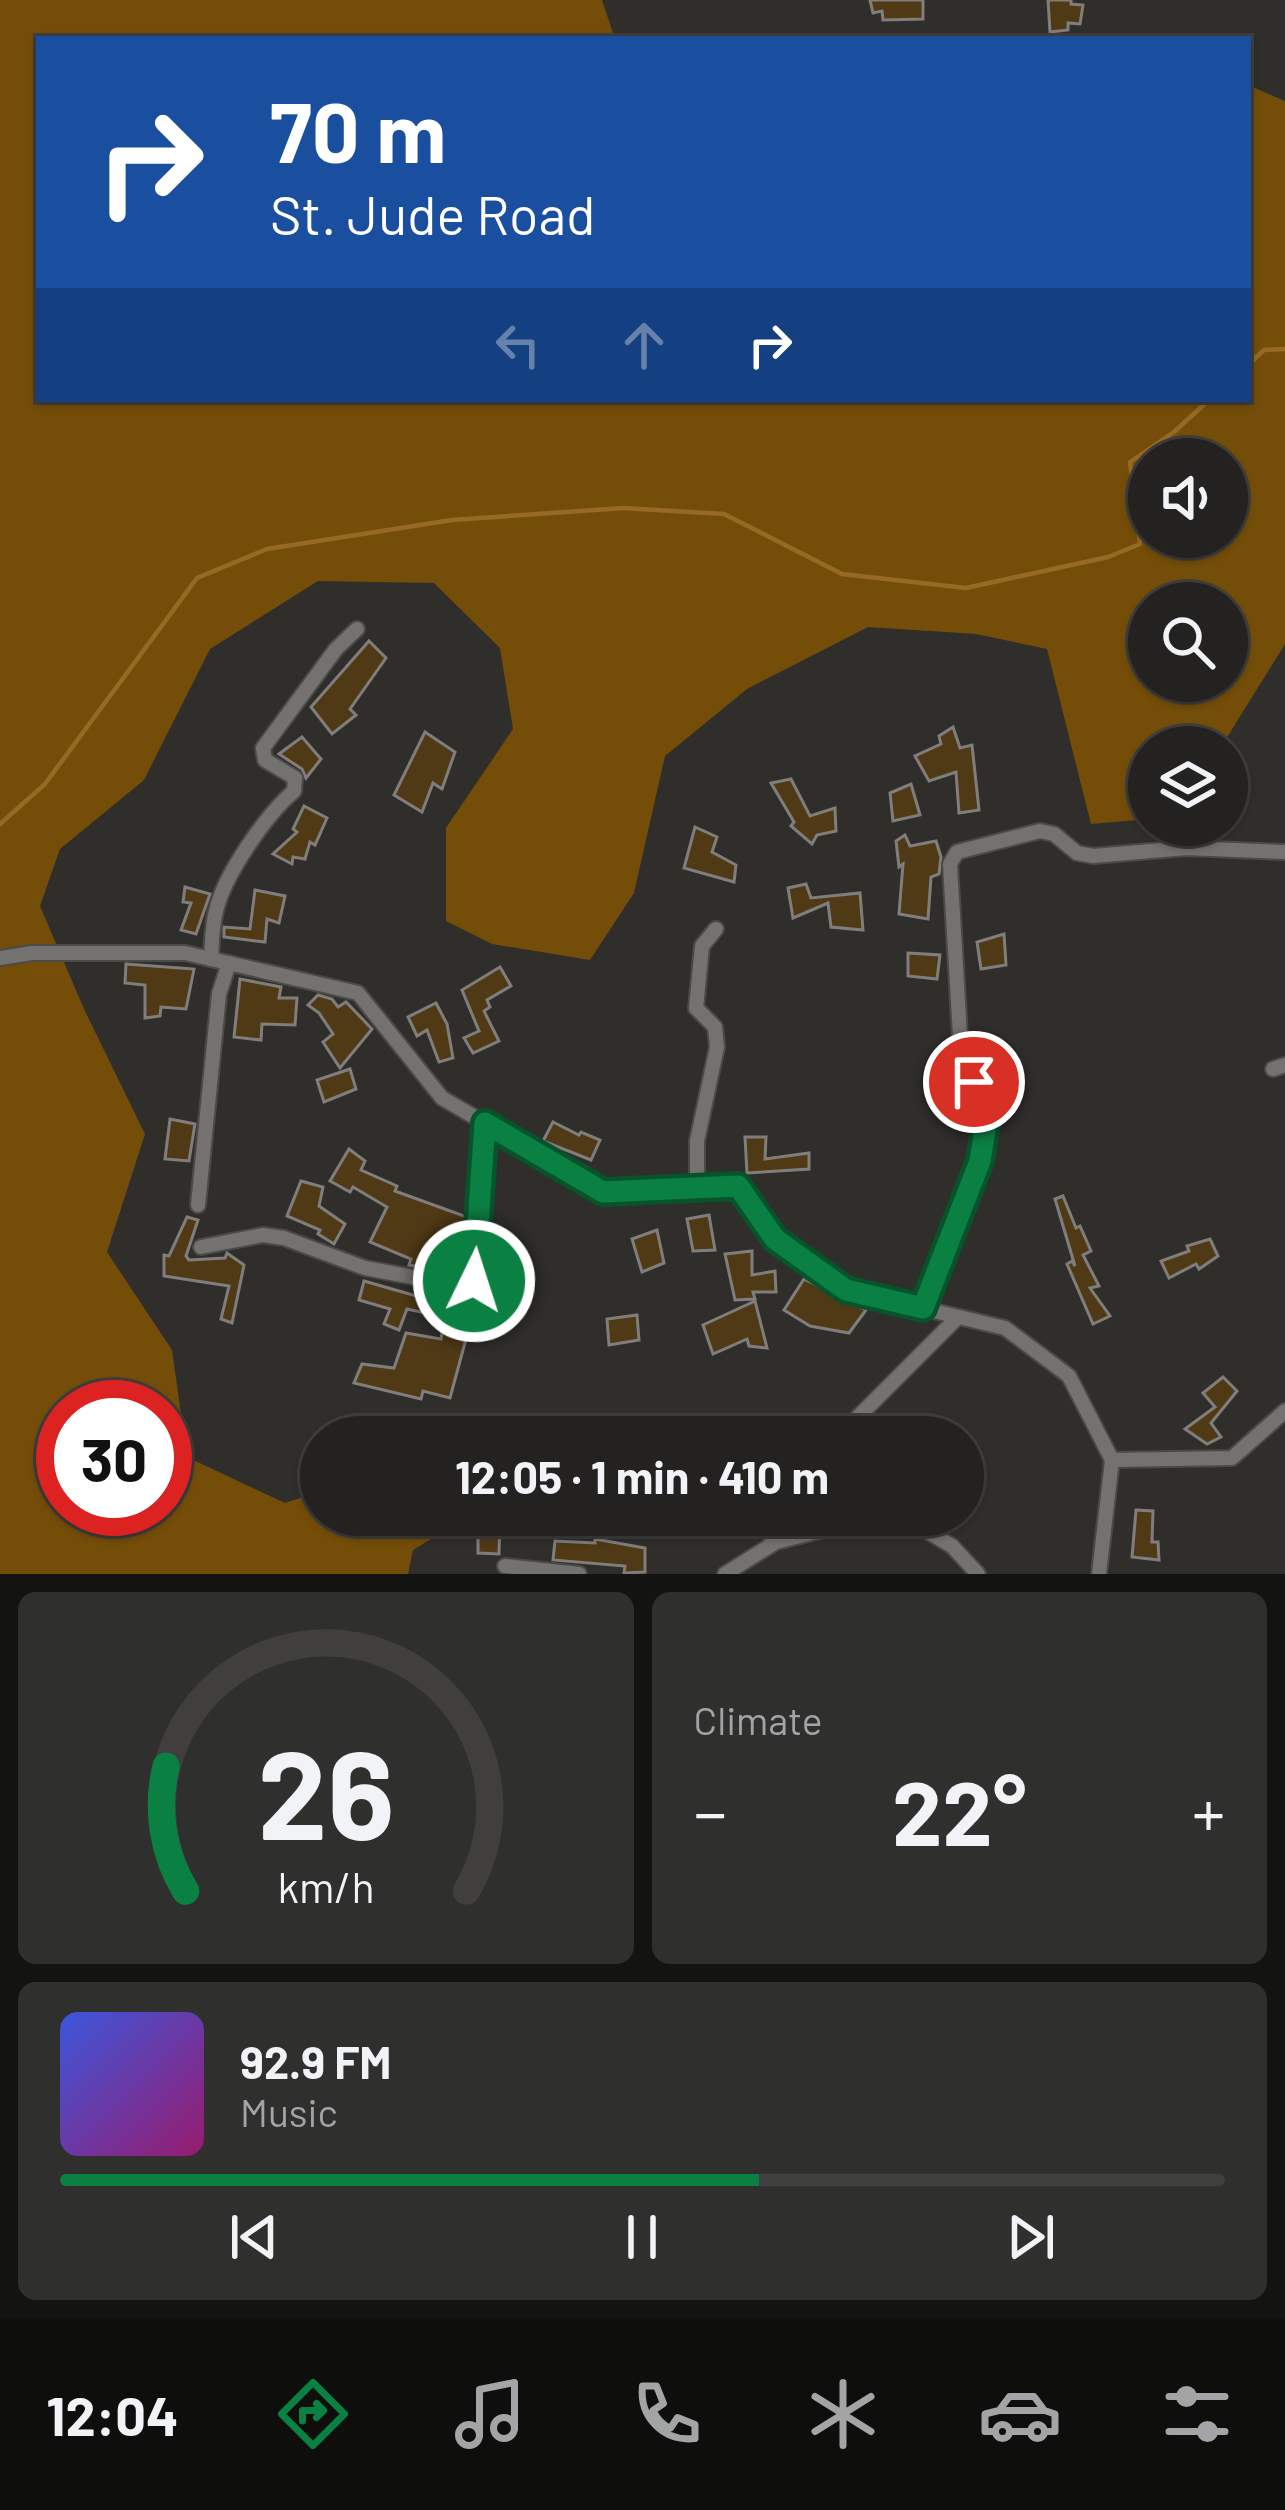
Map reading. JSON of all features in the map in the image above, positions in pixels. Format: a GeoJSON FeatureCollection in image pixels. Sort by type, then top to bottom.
{"type":"FeatureCollection","features":[{"type":"Feature","properties":{"kind":"street"},"geometry":{"type":"LineString","coordinates":[[211,959],[216,908],[277,805],[294,790],[295,778],[265,760],[263,748],[336,649],[357,629]]}},
{"type":"Feature","properties":{"kind":"street"},"geometry":{"type":"LineString","coordinates":[[923,1308],[980,1161],[988,1111],[961,1053],[950,865],[957,852],[1040,831],[1054,834],[1077,853],[1093,856],[1186,848],[1285,852]]}},
{"type":"Feature","properties":{"kind":"street"},"geometry":{"type":"LineString","coordinates":[[697,1188],[697,1141],[717,1047],[715,1027],[696,1008],[702,946],[716,929]]}},
{"type":"Feature","properties":{"kind":"street"},"geometry":{"type":"LineString","coordinates":[[0,958],[32,953],[185,953],[358,993],[442,1098],[603,1192],[738,1186],[775,1239],[846,1290],[1005,1328],[1069,1376],[1112,1460],[1099,1574]]}},
{"type":"Feature","properties":{"kind":"street"},"geometry":{"type":"LineString","coordinates":[[198,1204],[219,994],[229,963]]}},
{"type":"Feature","properties":{"kind":"street"},"geometry":{"type":"LineString","coordinates":[[201,1247],[263,1235],[284,1238],[365,1268],[466,1287],[474,1281],[485,1123]]}},
{"type":"Feature","properties":{"kind":"street"},"geometry":{"type":"LineString","coordinates":[[859,1416],[958,1317]]}},
{"type":"Feature","properties":{"kind":"street"},"geometry":{"type":"LineString","coordinates":[[1112,1460],[1232,1459],[1285,1411]]}},
{"type":"Feature","properties":{"kind":"street"},"geometry":{"type":"LineString","coordinates":[[725,1574],[776,1542],[867,1519],[919,1526],[952,1546],[978,1574]]}},
{"type":"Feature","properties":{"kind":"street"},"geometry":{"type":"LineString","coordinates":[[771,1536],[776,1542]]}},
{"type":"Feature","properties":{"kind":"street"},"geometry":{"type":"LineString","coordinates":[[505,1566],[579,1574]]}},
{"type":"Feature","properties":{"kind":"shaded area"},"geometry":{"type":"Polygon","coordinates":[[[0,0],[602,0],[614,36],[36,36],[36,402],[1251,402],[1251,86],[1285,101],[1285,644],[1234,726],[1128,726],[1128,821],[1091,824],[1047,649],[976,634],[868,627],[747,689],[665,756],[634,893],[590,960],[492,944],[446,921],[446,828],[513,729],[500,648],[434,583],[318,581],[210,649],[144,780],[60,849],[40,906],[145,1134],[107,1252],[172,1350],[176,1380],[36,1380],[36,1536],[192,1536],[192,1459],[285,1503],[300,1498],[300,1536],[436,1536],[413,1550],[408,1574],[0,1574],[0,0]]]}},
{"type":"Feature","properties":{"kind":"building"},"geometry":{"type":"Polygon","coordinates":[[[870,0],[923,0],[923,19],[883,20],[882,11],[873,13],[870,0]]]}},
{"type":"Feature","properties":{"kind":"building"},"geometry":{"type":"Polygon","coordinates":[[[1048,0],[1083,5],[1080,24],[1068,23],[1068,30],[1050,32],[1048,0]]]}},
{"type":"Feature","properties":{"kind":"building"},"geometry":{"type":"Polygon","coordinates":[[[369,641],[386,658],[350,709],[356,715],[332,734],[311,707],[369,641]]]}},
{"type":"Feature","properties":{"kind":"building"},"geometry":{"type":"Polygon","coordinates":[[[953,727],[960,748],[972,745],[979,810],[959,813],[956,772],[929,781],[915,756],[941,744],[939,736],[953,727]]]}},
{"type":"Feature","properties":{"kind":"building"},"geometry":{"type":"Polygon","coordinates":[[[425,732],[455,752],[442,789],[433,783],[422,812],[394,795],[425,732]]]}},
{"type":"Feature","properties":{"kind":"building"},"geometry":{"type":"Polygon","coordinates":[[[302,737],[321,759],[306,778],[302,769],[279,754],[302,737]]]}},
{"type":"Feature","properties":{"kind":"building"},"geometry":{"type":"Polygon","coordinates":[[[791,779],[810,816],[835,808],[836,831],[817,835],[812,844],[791,826],[794,822],[771,783],[791,779]]]}},
{"type":"Feature","properties":{"kind":"building"},"geometry":{"type":"Polygon","coordinates":[[[911,784],[920,815],[893,821],[890,793],[911,784]]]}},
{"type":"Feature","properties":{"kind":"building"},"geometry":{"type":"Polygon","coordinates":[[[304,806],[327,818],[315,845],[310,842],[305,859],[293,857],[292,864],[273,854],[297,832],[293,829],[304,806]]]}},
{"type":"Feature","properties":{"kind":"building"},"geometry":{"type":"Polygon","coordinates":[[[695,827],[717,837],[712,852],[736,865],[734,882],[684,868],[695,827]]]}},
{"type":"Feature","properties":{"kind":"building"},"geometry":{"type":"Polygon","coordinates":[[[905,835],[910,846],[936,841],[941,857],[939,874],[931,877],[928,919],[899,914],[903,864],[899,867],[896,841],[905,835]]]}},
{"type":"Feature","properties":{"kind":"building"},"geometry":{"type":"Polygon","coordinates":[[[806,884],[811,898],[860,893],[863,930],[831,927],[828,903],[793,918],[788,888],[806,884]]]}},
{"type":"Feature","properties":{"kind":"building"},"geometry":{"type":"Polygon","coordinates":[[[185,887],[210,894],[196,934],[181,930],[191,903],[183,902],[185,887]]]}},
{"type":"Feature","properties":{"kind":"building"},"geometry":{"type":"Polygon","coordinates":[[[255,890],[285,896],[279,923],[267,919],[265,942],[224,937],[224,927],[250,929],[255,890]]]}},
{"type":"Feature","properties":{"kind":"building"},"geometry":{"type":"Polygon","coordinates":[[[1004,934],[1006,965],[981,969],[977,942],[1004,934]]]}},
{"type":"Feature","properties":{"kind":"building"},"geometry":{"type":"Polygon","coordinates":[[[908,953],[940,955],[937,979],[908,976],[908,953]]]}},
{"type":"Feature","properties":{"kind":"building"},"geometry":{"type":"Polygon","coordinates":[[[126,964],[194,969],[186,1009],[161,1007],[160,1016],[145,1018],[145,985],[125,983],[126,964]]]}},
{"type":"Feature","properties":{"kind":"building"},"geometry":{"type":"Polygon","coordinates":[[[500,967],[511,986],[487,1000],[490,1007],[484,1011],[499,1041],[473,1053],[464,1038],[479,1031],[462,990],[500,967]]]}},
{"type":"Feature","properties":{"kind":"building"},"geometry":{"type":"Polygon","coordinates":[[[240,979],[281,987],[279,998],[297,998],[295,1025],[262,1024],[261,1040],[234,1037],[240,979]]]}},
{"type":"Feature","properties":{"kind":"building"},"geometry":{"type":"Polygon","coordinates":[[[318,995],[332,999],[338,1007],[346,1002],[372,1029],[340,1068],[323,1042],[333,1034],[308,1005],[318,995]]]}},
{"type":"Feature","properties":{"kind":"building"},"geometry":{"type":"Polygon","coordinates":[[[436,1003],[447,1024],[453,1058],[439,1062],[427,1030],[417,1036],[408,1017],[436,1003]]]}},
{"type":"Feature","properties":{"kind":"building"},"geometry":{"type":"Polygon","coordinates":[[[350,1069],[356,1089],[324,1102],[317,1080],[350,1069]]]}},
{"type":"Feature","properties":{"kind":"building"},"geometry":{"type":"Polygon","coordinates":[[[170,1119],[195,1124],[189,1161],[165,1159],[170,1119]]]}},
{"type":"Feature","properties":{"kind":"building"},"geometry":{"type":"Polygon","coordinates":[[[553,1122],[600,1140],[591,1160],[543,1141],[553,1122]]]}},
{"type":"Feature","properties":{"kind":"building"},"geometry":{"type":"Polygon","coordinates":[[[745,1137],[766,1137],[765,1159],[809,1153],[809,1169],[747,1173],[745,1137]]]}},
{"type":"Feature","properties":{"kind":"building"},"geometry":{"type":"Polygon","coordinates":[[[349,1149],[365,1161],[361,1170],[397,1186],[395,1191],[467,1217],[466,1238],[458,1256],[464,1259],[457,1274],[409,1265],[411,1259],[370,1242],[387,1207],[353,1187],[350,1192],[330,1181],[349,1149]]]}},
{"type":"Feature","properties":{"kind":"building"},"geometry":{"type":"Polygon","coordinates":[[[301,1181],[323,1187],[319,1206],[345,1224],[334,1244],[318,1234],[320,1230],[287,1216],[301,1181]]]}},
{"type":"Feature","properties":{"kind":"building"},"geometry":{"type":"Polygon","coordinates":[[[1063,1196],[1091,1251],[1083,1255],[1099,1286],[1090,1288],[1110,1316],[1093,1324],[1067,1264],[1072,1261],[1075,1266],[1055,1199],[1063,1196]]]}},
{"type":"Feature","properties":{"kind":"building"},"geometry":{"type":"Polygon","coordinates":[[[709,1215],[715,1250],[693,1251],[687,1219],[709,1215]]]}},
{"type":"Feature","properties":{"kind":"building"},"geometry":{"type":"Polygon","coordinates":[[[187,1217],[198,1220],[186,1256],[189,1260],[225,1258],[227,1253],[244,1265],[232,1323],[221,1319],[229,1286],[164,1276],[164,1255],[169,1256],[187,1217]]]}},
{"type":"Feature","properties":{"kind":"building"},"geometry":{"type":"Polygon","coordinates":[[[657,1230],[664,1263],[642,1272],[632,1239],[657,1230]]]}},
{"type":"Feature","properties":{"kind":"building"},"geometry":{"type":"Polygon","coordinates":[[[1210,1239],[1218,1256],[1199,1269],[1196,1264],[1169,1278],[1161,1261],[1210,1239]]]}},
{"type":"Feature","properties":{"kind":"building"},"geometry":{"type":"Polygon","coordinates":[[[752,1251],[752,1275],[775,1271],[776,1292],[753,1292],[755,1299],[735,1300],[725,1254],[752,1251]]]}},
{"type":"Feature","properties":{"kind":"building"},"geometry":{"type":"Polygon","coordinates":[[[804,1279],[866,1310],[849,1333],[810,1326],[784,1310],[804,1279]]]}},
{"type":"Feature","properties":{"kind":"building"},"geometry":{"type":"Polygon","coordinates":[[[364,1281],[420,1297],[421,1290],[438,1293],[435,1315],[407,1309],[399,1330],[384,1324],[390,1309],[359,1300],[364,1281]]]}},
{"type":"Feature","properties":{"kind":"building"},"geometry":{"type":"Polygon","coordinates":[[[755,1301],[767,1348],[749,1346],[747,1339],[713,1354],[703,1325],[755,1301]]]}},
{"type":"Feature","properties":{"kind":"building"},"geometry":{"type":"Polygon","coordinates":[[[637,1315],[639,1340],[609,1345],[607,1319],[637,1315]]]}},
{"type":"Feature","properties":{"kind":"building"},"geometry":{"type":"Polygon","coordinates":[[[406,1333],[466,1339],[450,1398],[423,1391],[421,1399],[354,1383],[362,1364],[394,1368],[406,1333]]]}},
{"type":"Feature","properties":{"kind":"building"},"geometry":{"type":"Polygon","coordinates":[[[1223,1377],[1237,1391],[1211,1423],[1221,1437],[1207,1444],[1185,1429],[1215,1407],[1203,1393],[1223,1377]]]}},
{"type":"Feature","properties":{"kind":"building"},"geometry":{"type":"Polygon","coordinates":[[[1136,1510],[1153,1511],[1152,1542],[1158,1542],[1159,1560],[1132,1557],[1136,1510]]]}},
{"type":"Feature","properties":{"kind":"building"},"geometry":{"type":"Polygon","coordinates":[[[478,1536],[499,1536],[499,1554],[478,1553],[478,1536]]]}},
{"type":"Feature","properties":{"kind":"building"},"geometry":{"type":"Polygon","coordinates":[[[595,1539],[645,1548],[645,1572],[624,1573],[625,1566],[553,1560],[555,1541],[595,1543],[595,1539]]]}},
{"type":"Feature","properties":{"kind":"waterway"},"geometry":{"type":"LineString","coordinates":[[1251,362],[1264,350],[1285,349]]}},
{"type":"Feature","properties":{"kind":"waterway"},"geometry":{"type":"LineString","coordinates":[[0,824],[45,784],[197,578],[267,549],[452,520],[623,508],[724,514],[842,574],[966,588],[1108,557],[1140,544],[1130,462],[1207,402]]}},
{"type":"Feature","properties":{"kind":"route"},"geometry":{"type":"LineString","coordinates":[[474,1281],[485,1123],[603,1192],[738,1186],[775,1239],[846,1290],[923,1308],[980,1161],[988,1111],[974,1082]]}}]}
